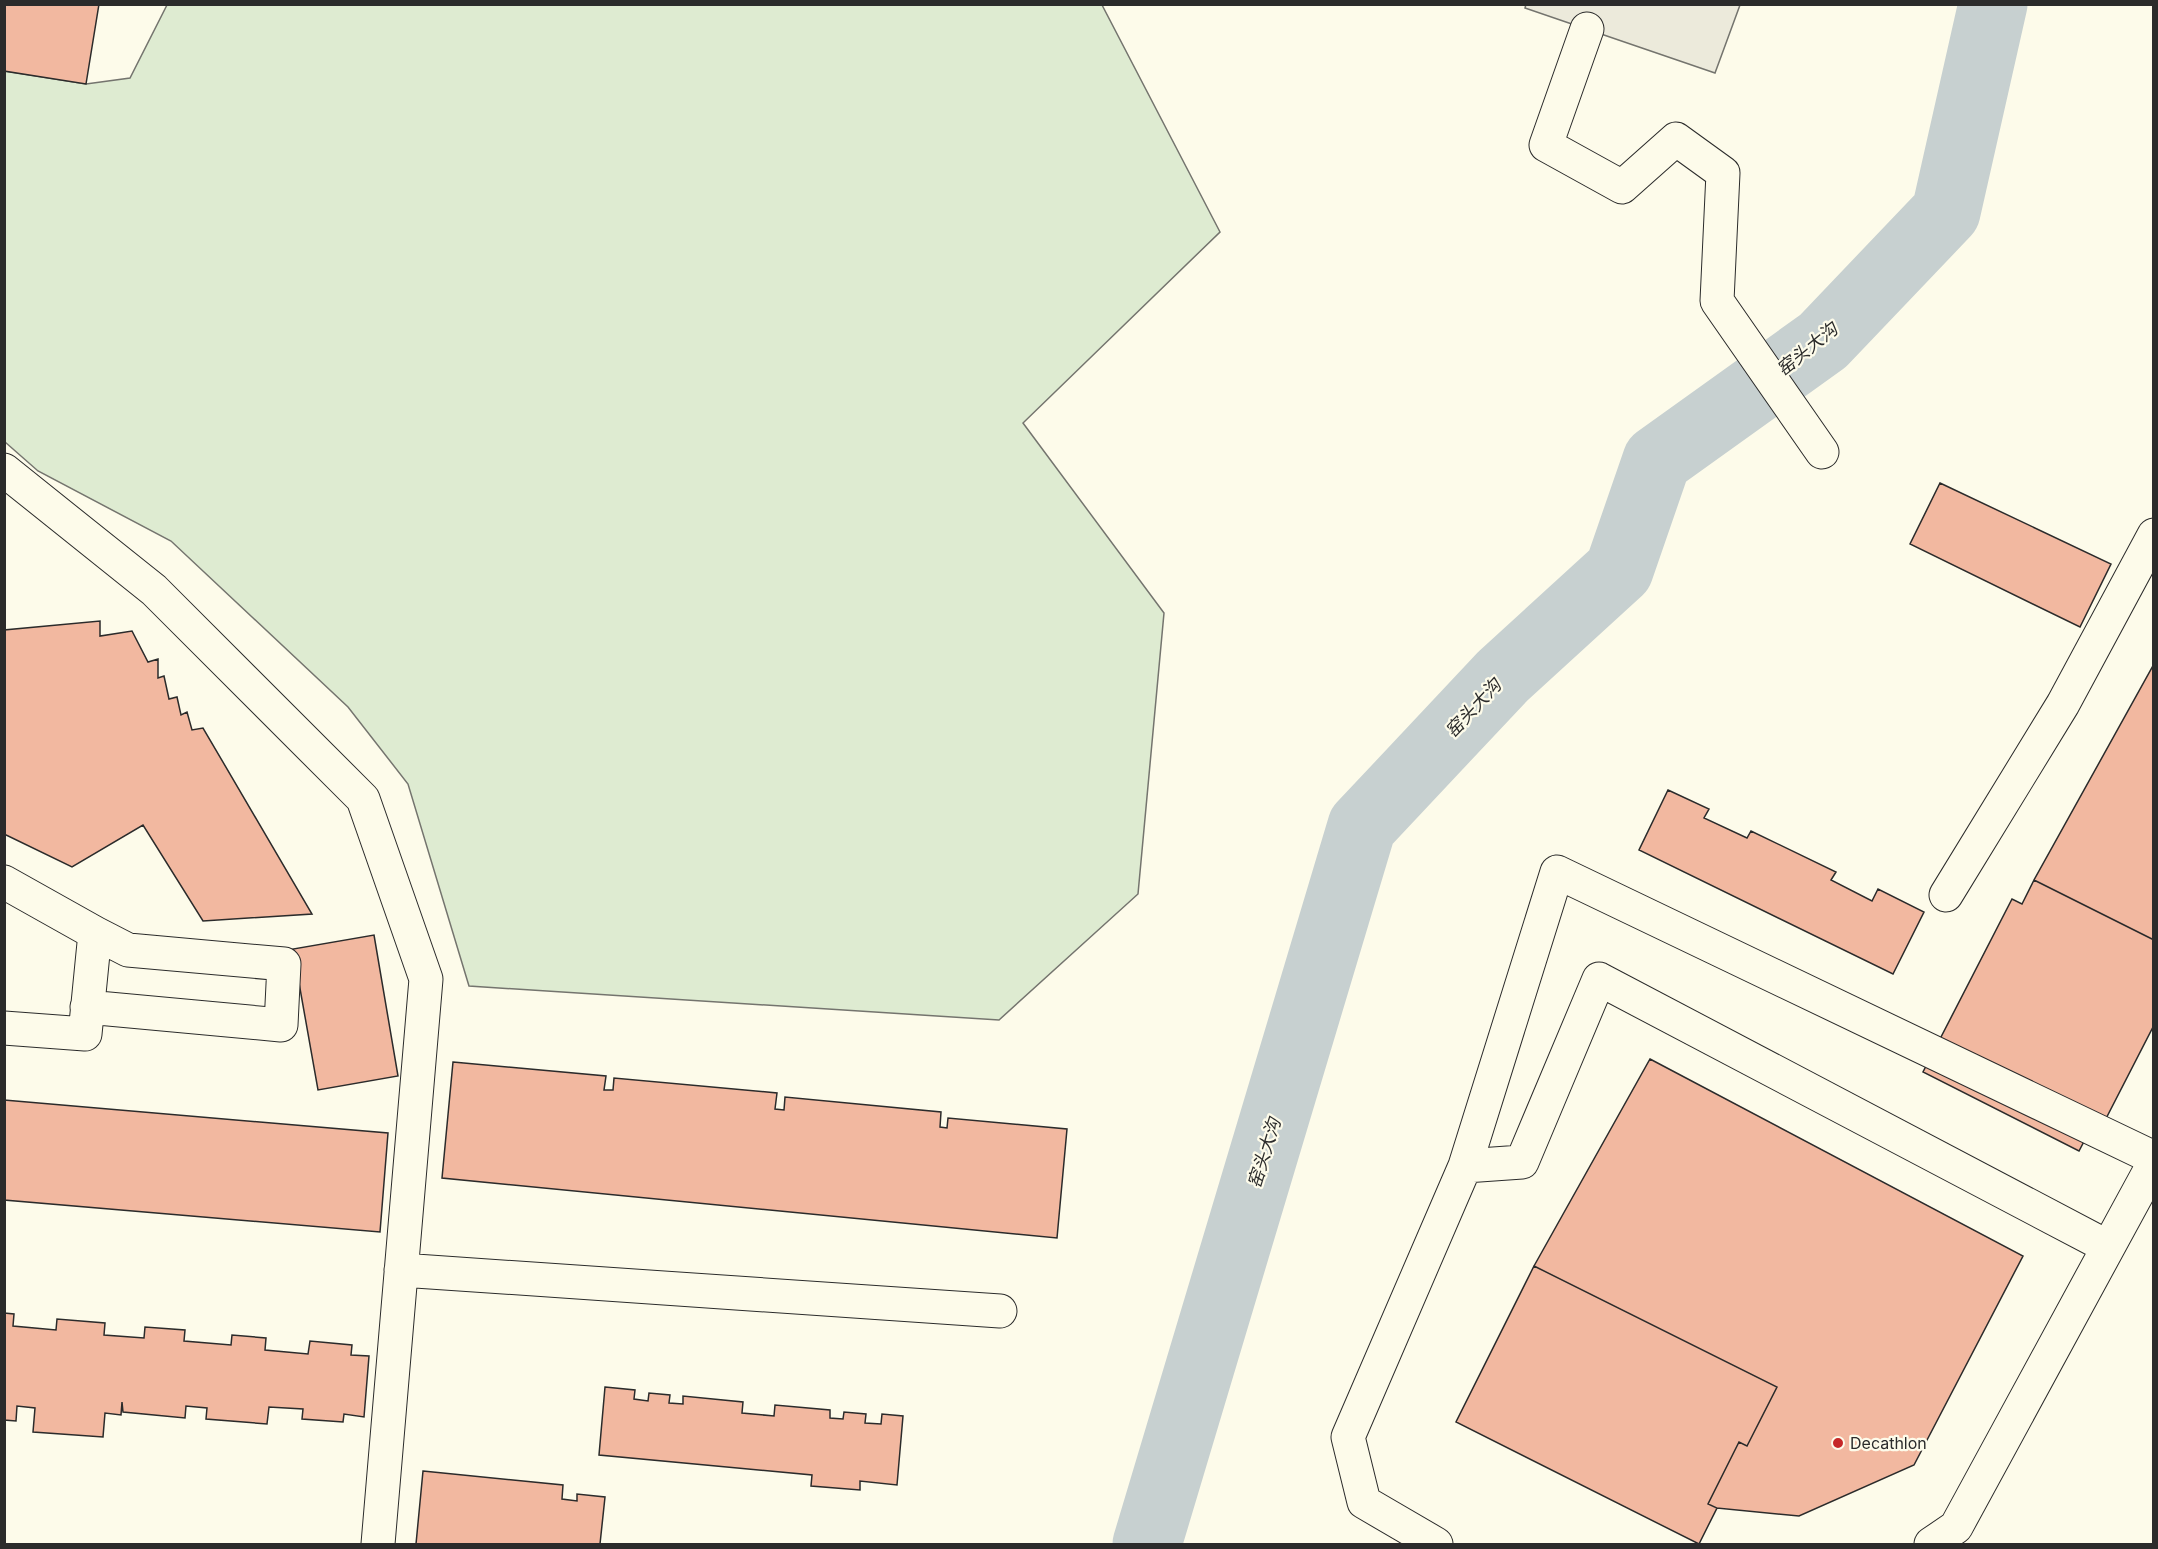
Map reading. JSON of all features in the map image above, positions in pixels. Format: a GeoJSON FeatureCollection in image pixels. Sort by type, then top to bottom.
{"type":"FeatureCollection","features":[{"type":"Feature","properties":{"kind":"street"},"geometry":{"type":"LineString","coordinates":[[1587,29],[1546,145],[1622,187],[1676,139],[1723,173],[1717,300],[1822,452]]}},
{"type":"Feature","properties":{"kind":"street"},"geometry":{"type":"LineString","coordinates":[[4,470],[154,590],[363,799],[426,979],[378,1545]]}},
{"type":"Feature","properties":{"kind":"street"},"geometry":{"type":"LineString","coordinates":[[1946,895],[2063,704],[2154,535]]}},
{"type":"Feature","properties":{"kind":"street"},"geometry":{"type":"LineString","coordinates":[[1436,1545],[1364,1502],[1348,1437],[1465,1166],[1557,872],[2154,1160],[1956,1527],[1931,1545]]}},
{"type":"Feature","properties":{"kind":"street"},"geometry":{"type":"LineString","coordinates":[[4,882],[128,950],[284,964],[281,1025],[87,1007]]}},
{"type":"Feature","properties":{"kind":"street"},"geometry":{"type":"LineString","coordinates":[[4,1028],[85,1034],[95,933]]}},
{"type":"Feature","properties":{"kind":"street"},"geometry":{"type":"LineString","coordinates":[[1465,1166],[1522,1162],[1599,979],[2108,1247]]}},
{"type":"Feature","properties":{"kind":"street"},"geometry":{"type":"LineString","coordinates":[[401,1270],[1000,1311]]}},
{"type":"Feature","properties":{"kind":"green space"},"geometry":{"type":"Polygon","coordinates":[[[167,5],[1102,5],[1220,232],[1023,423],[1164,613],[1138,894],[999,1020],[469,986],[408,784],[348,707],[171,541],[38,471],[5,442],[5,71],[86,84],[130,78],[167,5]]]}},
{"type":"Feature","properties":{"kind":"shaded area"},"geometry":{"type":"Polygon","coordinates":[[[1526,4],[1740,5],[1715,73],[1525,8],[1526,4]]]}},
{"type":"Feature","properties":{"kind":"building"},"geometry":{"type":"Polygon","coordinates":[[[4,4],[99,4],[86,84],[4,71],[4,4]]]}},
{"type":"Feature","properties":{"kind":"building"},"geometry":{"type":"Polygon","coordinates":[[[1940,483],[2111,564],[2080,627],[1910,544],[1940,483]]]}},
{"type":"Feature","properties":{"kind":"building"},"geometry":{"type":"Polygon","coordinates":[[[100,621],[100,636],[132,631],[148,662],[158,659],[158,678],[164,676],[169,699],[177,697],[181,715],[187,712],[192,730],[203,728],[312,914],[203,921],[143,825],[72,867],[4,834],[4,630],[100,621]]]}},
{"type":"Feature","properties":{"kind":"building"},"geometry":{"type":"Polygon","coordinates":[[[2154,664],[2154,940],[2034,880],[2154,664]]]}},
{"type":"Feature","properties":{"kind":"building"},"geometry":{"type":"Polygon","coordinates":[[[1668,790],[1709,809],[1704,818],[1747,838],[1751,831],[1836,872],[1831,880],[1872,901],[1878,889],[1924,912],[1893,974],[1639,850],[1668,790]]]}},
{"type":"Feature","properties":{"kind":"building"},"geometry":{"type":"Polygon","coordinates":[[[2034,880],[2154,940],[2154,1025],[2097,1136],[2089,1132],[2079,1151],[1923,1072],[2012,899],[2022,904],[2034,880]]]}},
{"type":"Feature","properties":{"kind":"building"},"geometry":{"type":"Polygon","coordinates":[[[374,935],[398,1076],[318,1090],[293,949],[374,935]]]}},
{"type":"Feature","properties":{"kind":"building"},"geometry":{"type":"Polygon","coordinates":[[[1650,1059],[2023,1256],[1914,1465],[1799,1516],[1717,1508],[1699,1544],[1456,1422],[1534,1266],[1650,1059]]]}},
{"type":"Feature","properties":{"kind":"building"},"geometry":{"type":"Polygon","coordinates":[[[453,1062],[606,1076],[604,1090],[613,1090],[614,1078],[777,1093],[775,1109],[784,1110],[785,1097],[941,1112],[940,1127],[947,1128],[948,1118],[1067,1129],[1057,1238],[442,1178],[453,1062]]]}},
{"type":"Feature","properties":{"kind":"building"},"geometry":{"type":"Polygon","coordinates":[[[4,1100],[388,1133],[380,1232],[4,1200],[4,1100]]]}},
{"type":"Feature","properties":{"kind":"building"},"geometry":{"type":"Polygon","coordinates":[[[1534,1266],[1777,1387],[1747,1446],[1739,1442],[1708,1504],[1717,1508],[1699,1544],[1456,1422],[1534,1266]]]}},
{"type":"Feature","properties":{"kind":"building"},"geometry":{"type":"Polygon","coordinates":[[[4,1313],[14,1314],[13,1326],[56,1330],[57,1319],[105,1323],[104,1335],[144,1338],[145,1327],[185,1330],[184,1341],[231,1345],[232,1335],[266,1338],[265,1350],[308,1354],[310,1341],[352,1345],[351,1355],[369,1356],[364,1417],[344,1414],[343,1422],[302,1419],[303,1409],[269,1407],[267,1424],[206,1419],[207,1408],[186,1406],[185,1418],[123,1412],[122,1402],[121,1415],[105,1413],[103,1437],[33,1432],[35,1408],[17,1406],[16,1421],[4,1420],[4,1313]]]}},
{"type":"Feature","properties":{"kind":"building"},"geometry":{"type":"Polygon","coordinates":[[[605,1387],[635,1390],[634,1399],[648,1401],[649,1393],[670,1395],[669,1403],[683,1404],[683,1396],[743,1402],[742,1413],[774,1416],[775,1405],[830,1410],[830,1418],[843,1419],[844,1412],[866,1414],[865,1423],[881,1424],[882,1414],[903,1416],[897,1485],[860,1481],[860,1490],[811,1486],[812,1475],[599,1455],[605,1387]]]}},
{"type":"Feature","properties":{"kind":"building"},"geometry":{"type":"Polygon","coordinates":[[[423,1471],[563,1485],[562,1499],[577,1501],[577,1494],[605,1497],[600,1544],[416,1544],[423,1471]]]}},
{"type":"Feature","properties":{"kind":"waterway","name":"窑头大沟"},"geometry":{"type":"LineString","coordinates":[[1147,1544],[1362,826],[1503,676],[1619,570],[1657,460],[1823,341],[1946,212],[1993,4]]}},
{"type":"Feature","properties":{"kind":"place","name":"Decathlon"},"geometry":{"type":"Point","coordinates":[1838,1443]}}]}
